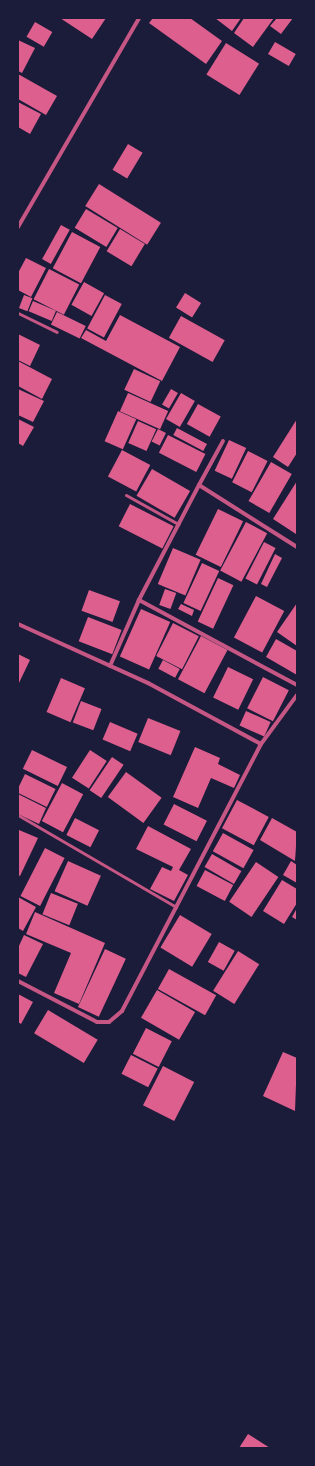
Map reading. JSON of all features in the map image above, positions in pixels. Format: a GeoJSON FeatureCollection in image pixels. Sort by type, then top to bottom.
{"type":"FeatureCollection","features":[{"type":"Feature","properties":{"kind":"street"},"geometry":{"type":"LineString","coordinates":[[18,227],[139,18]]}},
{"type":"Feature","properties":{"kind":"street"},"geometry":{"type":"LineString","coordinates":[[110,666],[139,600],[223,440]]}},
{"type":"Feature","properties":{"kind":"street"},"geometry":{"type":"LineString","coordinates":[[199,485],[297,547]]}},
{"type":"Feature","properties":{"kind":"street"},"geometry":{"type":"LineString","coordinates":[[139,600],[297,684]]}},
{"type":"Feature","properties":{"kind":"street"},"geometry":{"type":"LineString","coordinates":[[18,624],[110,666],[261,744]]}},
{"type":"Feature","properties":{"kind":"street"},"geometry":{"type":"LineString","coordinates":[[18,981],[97,1022],[109,1022],[122,1011],[261,744],[297,695]]}},
{"type":"Feature","properties":{"kind":"lane"},"geometry":{"type":"LineString","coordinates":[[18,313],[57,332]]}},
{"type":"Feature","properties":{"kind":"lane"},"geometry":{"type":"LineString","coordinates":[[126,495],[178,524]]}},
{"type":"Feature","properties":{"kind":"lane"},"geometry":{"type":"LineString","coordinates":[[18,815],[176,907]]}},
{"type":"Feature","properties":{"kind":"building"},"geometry":{"type":"Polygon","coordinates":[[[60,18],[106,18],[92,39],[60,18]]]}},
{"type":"Feature","properties":{"kind":"building"},"geometry":{"type":"Polygon","coordinates":[[[153,18],[190,18],[222,41],[206,64],[149,23],[153,18]]]}},
{"type":"Feature","properties":{"kind":"building"},"geometry":{"type":"Polygon","coordinates":[[[215,18],[241,18],[232,31],[215,18]]]}},
{"type":"Feature","properties":{"kind":"building"},"geometry":{"type":"Polygon","coordinates":[[[244,18],[274,18],[253,47],[234,33],[244,18]]]}},
{"type":"Feature","properties":{"kind":"building"},"geometry":{"type":"Polygon","coordinates":[[[277,18],[293,18],[281,34],[270,26],[277,18]]]}},
{"type":"Feature","properties":{"kind":"building"},"geometry":{"type":"Polygon","coordinates":[[[35,22],[52,32],[44,47],[26,37],[35,22]]]}},
{"type":"Feature","properties":{"kind":"building"},"geometry":{"type":"Polygon","coordinates":[[[18,40],[35,48],[22,73],[18,71],[18,40]]]}},
{"type":"Feature","properties":{"kind":"building"},"geometry":{"type":"Polygon","coordinates":[[[275,42],[296,54],[289,66],[268,54],[275,42]]]}},
{"type":"Feature","properties":{"kind":"building"},"geometry":{"type":"Polygon","coordinates":[[[226,43],[259,64],[239,95],[206,74],[226,43]]]}},
{"type":"Feature","properties":{"kind":"building"},"geometry":{"type":"Polygon","coordinates":[[[18,74],[57,96],[46,115],[18,99],[18,74]]]}},
{"type":"Feature","properties":{"kind":"building"},"geometry":{"type":"Polygon","coordinates":[[[18,102],[41,114],[30,134],[18,127],[18,102]]]}},
{"type":"Feature","properties":{"kind":"building"},"geometry":{"type":"Polygon","coordinates":[[[128,144],[143,153],[127,178],[113,170],[128,144]]]}},
{"type":"Feature","properties":{"kind":"building"},"geometry":{"type":"Polygon","coordinates":[[[99,184],[161,223],[147,245],[85,206],[99,184]]]}},
{"type":"Feature","properties":{"kind":"building"},"geometry":{"type":"Polygon","coordinates":[[[86,209],[118,228],[106,247],[75,228],[86,209]]]}},
{"type":"Feature","properties":{"kind":"building"},"geometry":{"type":"Polygon","coordinates":[[[61,225],[70,230],[51,264],[42,259],[61,225]]]}},
{"type":"Feature","properties":{"kind":"building"},"geometry":{"type":"Polygon","coordinates":[[[120,229],[145,244],[131,266],[107,251],[120,229]]]}},
{"type":"Feature","properties":{"kind":"building"},"geometry":{"type":"Polygon","coordinates":[[[72,232],[100,247],[81,283],[53,268],[72,232]]]}},
{"type":"Feature","properties":{"kind":"building"},"geometry":{"type":"Polygon","coordinates":[[[26,258],[46,268],[31,297],[18,290],[18,273],[26,258]]]}},
{"type":"Feature","properties":{"kind":"building"},"geometry":{"type":"Polygon","coordinates":[[[49,269],[79,284],[64,315],[34,299],[49,269]]]}},
{"type":"Feature","properties":{"kind":"building"},"geometry":{"type":"Polygon","coordinates":[[[84,282],[104,293],[92,316],[71,305],[84,282]]]}},
{"type":"Feature","properties":{"kind":"building"},"geometry":{"type":"Polygon","coordinates":[[[185,293],[201,303],[192,317],[176,307],[185,293]]]}},
{"type":"Feature","properties":{"kind":"building"},"geometry":{"type":"Polygon","coordinates":[[[24,295],[32,298],[27,311],[19,308],[24,295]]]}},
{"type":"Feature","properties":{"kind":"building"},"geometry":{"type":"Polygon","coordinates":[[[105,295],[122,304],[104,337],[87,329],[105,295]]]}},
{"type":"Feature","properties":{"kind":"building"},"geometry":{"type":"Polygon","coordinates":[[[33,301],[56,311],[52,321],[29,311],[33,301]]]}},
{"type":"Feature","properties":{"kind":"building"},"geometry":{"type":"Polygon","coordinates":[[[57,312],[86,326],[80,339],[51,325],[57,312]]]}},
{"type":"Feature","properties":{"kind":"building"},"geometry":{"type":"Polygon","coordinates":[[[120,315],[180,347],[162,381],[81,338],[86,330],[106,341],[120,315]]]}},
{"type":"Feature","properties":{"kind":"building"},"geometry":{"type":"Polygon","coordinates":[[[181,316],[225,340],[213,362],[169,338],[181,316]]]}},
{"type":"Feature","properties":{"kind":"building"},"geometry":{"type":"Polygon","coordinates":[[[18,334],[40,345],[30,366],[18,360],[18,334]]]}},
{"type":"Feature","properties":{"kind":"building"},"geometry":{"type":"Polygon","coordinates":[[[18,361],[52,379],[42,399],[18,386],[18,361]]]}},
{"type":"Feature","properties":{"kind":"building"},"geometry":{"type":"Polygon","coordinates":[[[134,369],[160,381],[151,402],[124,390],[134,369]]]}},
{"type":"Feature","properties":{"kind":"building"},"geometry":{"type":"Polygon","coordinates":[[[18,389],[44,401],[33,422],[18,415],[18,389]]]}},
{"type":"Feature","properties":{"kind":"building"},"geometry":{"type":"Polygon","coordinates":[[[171,389],[178,393],[169,409],[162,405],[171,389]]]}},
{"type":"Feature","properties":{"kind":"building"},"geometry":{"type":"Polygon","coordinates":[[[128,393],[168,411],[160,429],[120,411],[128,393]]]}},
{"type":"Feature","properties":{"kind":"building"},"geometry":{"type":"Polygon","coordinates":[[[181,393],[195,401],[180,427],[166,419],[181,393]]]}},
{"type":"Feature","properties":{"kind":"building"},"geometry":{"type":"Polygon","coordinates":[[[198,404],[221,417],[210,437],[187,424],[198,404]]]}},
{"type":"Feature","properties":{"kind":"building"},"geometry":{"type":"Polygon","coordinates":[[[118,411],[136,419],[123,449],[105,441],[118,411]]]}},
{"type":"Feature","properties":{"kind":"building"},"geometry":{"type":"Polygon","coordinates":[[[18,419],[34,427],[23,446],[18,443],[18,419]]]}},
{"type":"Feature","properties":{"kind":"building"},"geometry":{"type":"Polygon","coordinates":[[[297,419],[297,453],[288,467],[273,457],[297,419]]]}},
{"type":"Feature","properties":{"kind":"building"},"geometry":{"type":"Polygon","coordinates":[[[138,421],[156,429],[147,451],[128,443],[138,421]]]}},
{"type":"Feature","properties":{"kind":"building"},"geometry":{"type":"Polygon","coordinates":[[[177,428],[207,444],[203,451],[173,435],[177,428]]]}},
{"type":"Feature","properties":{"kind":"building"},"geometry":{"type":"Polygon","coordinates":[[[158,429],[166,433],[160,446],[152,441],[158,429]]]}},
{"type":"Feature","properties":{"kind":"building"},"geometry":{"type":"Polygon","coordinates":[[[168,435],[205,454],[196,472],[159,453],[168,435]]]}},
{"type":"Feature","properties":{"kind":"building"},"geometry":{"type":"Polygon","coordinates":[[[229,440],[246,448],[232,479],[215,471],[229,440]]]}},
{"type":"Feature","properties":{"kind":"building"},"geometry":{"type":"Polygon","coordinates":[[[122,450],[150,465],[136,492],[108,476],[122,450]]]}},
{"type":"Feature","properties":{"kind":"building"},"geometry":{"type":"Polygon","coordinates":[[[248,451],[268,461],[252,492],[232,482],[248,451]]]}},
{"type":"Feature","properties":{"kind":"building"},"geometry":{"type":"Polygon","coordinates":[[[271,462],[292,474],[269,513],[248,501],[271,462]]]}},
{"type":"Feature","properties":{"kind":"building"},"geometry":{"type":"Polygon","coordinates":[[[152,469],[190,491],[175,518],[136,496],[152,469]]]}},
{"type":"Feature","properties":{"kind":"building"},"geometry":{"type":"Polygon","coordinates":[[[297,481],[297,532],[296,534],[273,519],[297,481]]]}},
{"type":"Feature","properties":{"kind":"building"},"geometry":{"type":"Polygon","coordinates":[[[130,504],[174,526],[162,549],[119,526],[130,504]]]}},
{"type":"Feature","properties":{"kind":"building"},"geometry":{"type":"Polygon","coordinates":[[[218,509],[243,521],[221,567],[196,555],[218,509]]]}},
{"type":"Feature","properties":{"kind":"building"},"geometry":{"type":"Polygon","coordinates":[[[246,522],[267,533],[241,582],[220,571],[246,522]]]}},
{"type":"Feature","properties":{"kind":"building"},"geometry":{"type":"Polygon","coordinates":[[[264,542],[276,548],[257,584],[245,579],[264,542]]]}},
{"type":"Feature","properties":{"kind":"building"},"geometry":{"type":"Polygon","coordinates":[[[173,548],[201,560],[185,596],[158,584],[173,548]]]}},
{"type":"Feature","properties":{"kind":"building"},"geometry":{"type":"Polygon","coordinates":[[[275,554],[282,558],[267,587],[261,584],[275,554]]]}},
{"type":"Feature","properties":{"kind":"building"},"geometry":{"type":"Polygon","coordinates":[[[202,563],[219,571],[201,611],[183,603],[202,563]]]}},
{"type":"Feature","properties":{"kind":"building"},"geometry":{"type":"Polygon","coordinates":[[[218,578],[233,585],[213,629],[198,622],[218,578]]]}},
{"type":"Feature","properties":{"kind":"building"},"geometry":{"type":"Polygon","coordinates":[[[165,589],[176,593],[170,609],[159,605],[165,589]]]}},
{"type":"Feature","properties":{"kind":"building"},"geometry":{"type":"Polygon","coordinates":[[[89,590],[120,601],[112,622],[81,611],[89,590]]]}},
{"type":"Feature","properties":{"kind":"building"},"geometry":{"type":"Polygon","coordinates":[[[256,596],[284,611],[262,653],[234,637],[256,596]]]}},
{"type":"Feature","properties":{"kind":"building"},"geometry":{"type":"Polygon","coordinates":[[[297,603],[297,646],[277,632],[297,603]]]}},
{"type":"Feature","properties":{"kind":"building"},"geometry":{"type":"Polygon","coordinates":[[[181,604],[194,610],[192,616],[178,609],[181,604]]]}},
{"type":"Feature","properties":{"kind":"building"},"geometry":{"type":"Polygon","coordinates":[[[141,609],[170,622],[149,670],[120,657],[141,609]]]}},
{"type":"Feature","properties":{"kind":"building"},"geometry":{"type":"Polygon","coordinates":[[[88,617],[122,630],[112,654],[79,641],[88,617]]]}},
{"type":"Feature","properties":{"kind":"building"},"geometry":{"type":"Polygon","coordinates":[[[173,623],[199,636],[182,669],[156,656],[173,623]]]}},
{"type":"Feature","properties":{"kind":"building"},"geometry":{"type":"Polygon","coordinates":[[[201,636],[227,650],[204,693],[178,679],[201,636]]]}},
{"type":"Feature","properties":{"kind":"building"},"geometry":{"type":"Polygon","coordinates":[[[276,639],[297,651],[297,675],[266,657],[276,639]]]}},
{"type":"Feature","properties":{"kind":"building"},"geometry":{"type":"Polygon","coordinates":[[[18,654],[30,660],[18,685],[18,654]]]}},
{"type":"Feature","properties":{"kind":"building"},"geometry":{"type":"Polygon","coordinates":[[[163,660],[180,669],[175,678],[158,669],[163,660]]]}},
{"type":"Feature","properties":{"kind":"building"},"geometry":{"type":"Polygon","coordinates":[[[228,667],[253,679],[238,710],[213,698],[228,667]]]}},
{"type":"Feature","properties":{"kind":"building"},"geometry":{"type":"Polygon","coordinates":[[[263,677],[289,690],[273,721],[247,708],[263,677]]]}},
{"type":"Feature","properties":{"kind":"building"},"geometry":{"type":"Polygon","coordinates":[[[61,678],[85,688],[70,722],[47,712],[61,678]]]}},
{"type":"Feature","properties":{"kind":"building"},"geometry":{"type":"Polygon","coordinates":[[[81,701],[102,709],[93,730],[73,722],[81,701]]]}},
{"type":"Feature","properties":{"kind":"building"},"geometry":{"type":"Polygon","coordinates":[[[246,711],[271,722],[264,737],[239,726],[246,711]]]}},
{"type":"Feature","properties":{"kind":"building"},"geometry":{"type":"Polygon","coordinates":[[[148,718],[180,731],[171,755],[138,742],[148,718]]]}},
{"type":"Feature","properties":{"kind":"building"},"geometry":{"type":"Polygon","coordinates":[[[110,722],[138,734],[130,751],[103,739],[110,722]]]}},
{"type":"Feature","properties":{"kind":"building"},"geometry":{"type":"Polygon","coordinates":[[[195,747],[220,758],[218,764],[240,775],[234,788],[211,778],[198,808],[173,797],[195,747]]]}},
{"type":"Feature","properties":{"kind":"building"},"geometry":{"type":"Polygon","coordinates":[[[32,750],[67,767],[58,786],[23,769],[32,750]]]}},
{"type":"Feature","properties":{"kind":"building"},"geometry":{"type":"Polygon","coordinates":[[[90,750],[107,761],[89,789],[72,778],[90,750]]]}},
{"type":"Feature","properties":{"kind":"building"},"geometry":{"type":"Polygon","coordinates":[[[112,757],[124,765],[101,798],[90,790],[112,757]]]}},
{"type":"Feature","properties":{"kind":"building"},"geometry":{"type":"Polygon","coordinates":[[[126,772],[162,798],[143,823],[108,797],[126,772]]]}},
{"type":"Feature","properties":{"kind":"building"},"geometry":{"type":"Polygon","coordinates":[[[25,774],[56,789],[47,807],[18,793],[18,788],[25,774]]]}},
{"type":"Feature","properties":{"kind":"building"},"geometry":{"type":"Polygon","coordinates":[[[62,783],[83,794],[63,832],[42,821],[62,783]]]}},
{"type":"Feature","properties":{"kind":"building"},"geometry":{"type":"Polygon","coordinates":[[[18,794],[46,808],[39,824],[18,814],[18,794]]]}},
{"type":"Feature","properties":{"kind":"building"},"geometry":{"type":"Polygon","coordinates":[[[237,800],[269,817],[254,845],[222,828],[237,800]]]}},
{"type":"Feature","properties":{"kind":"building"},"geometry":{"type":"Polygon","coordinates":[[[174,804],[207,821],[197,841],[164,824],[174,804]]]}},
{"type":"Feature","properties":{"kind":"building"},"geometry":{"type":"Polygon","coordinates":[[[75,818],[99,830],[90,847],[66,835],[75,818]]]}},
{"type":"Feature","properties":{"kind":"building"},"geometry":{"type":"Polygon","coordinates":[[[272,818],[297,832],[295,861],[260,840],[272,818]]]}},
{"type":"Feature","properties":{"kind":"building"},"geometry":{"type":"Polygon","coordinates":[[[148,826],[191,849],[179,870],[188,875],[174,901],[150,889],[162,867],[171,871],[173,867],[136,849],[148,826]]]}},
{"type":"Feature","properties":{"kind":"building"},"geometry":{"type":"Polygon","coordinates":[[[19,830],[38,838],[20,876],[18,875],[19,830]]]}},
{"type":"Feature","properties":{"kind":"building"},"geometry":{"type":"Polygon","coordinates":[[[223,833],[254,850],[243,868],[213,851],[223,833]]]}},
{"type":"Feature","properties":{"kind":"building"},"geometry":{"type":"Polygon","coordinates":[[[45,848],[65,858],[40,906],[20,896],[45,848]]]}},
{"type":"Feature","properties":{"kind":"building"},"geometry":{"type":"Polygon","coordinates":[[[212,854],[241,871],[234,884],[204,867],[212,854]]]}},
{"type":"Feature","properties":{"kind":"building"},"geometry":{"type":"Polygon","coordinates":[[[68,861],[101,876],[87,906],[55,891],[68,861]]]}},
{"type":"Feature","properties":{"kind":"building"},"geometry":{"type":"Polygon","coordinates":[[[291,861],[297,865],[297,883],[283,875],[291,861]]]}},
{"type":"Feature","properties":{"kind":"building"},"geometry":{"type":"Polygon","coordinates":[[[256,862],[278,877],[252,917],[229,902],[256,862]]]}},
{"type":"Feature","properties":{"kind":"building"},"geometry":{"type":"Polygon","coordinates":[[[205,870],[233,885],[225,901],[197,886],[205,870]]]}},
{"type":"Feature","properties":{"kind":"building"},"geometry":{"type":"Polygon","coordinates":[[[282,880],[297,889],[297,903],[284,924],[263,911],[282,880]]]}},
{"type":"Feature","properties":{"kind":"building"},"geometry":{"type":"Polygon","coordinates":[[[51,893],[78,904],[69,925],[42,914],[51,893]]]}},
{"type":"Feature","properties":{"kind":"building"},"geometry":{"type":"Polygon","coordinates":[[[18,897],[36,907],[23,931],[18,928],[18,897]]]}},
{"type":"Feature","properties":{"kind":"building"},"geometry":{"type":"Polygon","coordinates":[[[297,908],[297,920],[292,917],[297,908]]]}},
{"type":"Feature","properties":{"kind":"building"},"geometry":{"type":"Polygon","coordinates":[[[35,912],[105,943],[79,1004],[54,993],[71,953],[26,934],[35,912]]]}},
{"type":"Feature","properties":{"kind":"building"},"geometry":{"type":"Polygon","coordinates":[[[180,915],[212,934],[192,967],[160,948],[180,915]]]}},
{"type":"Feature","properties":{"kind":"building"},"geometry":{"type":"Polygon","coordinates":[[[24,935],[43,944],[26,977],[18,973],[18,948],[24,935]]]}},
{"type":"Feature","properties":{"kind":"building"},"geometry":{"type":"Polygon","coordinates":[[[219,942],[235,951],[224,971],[208,962],[219,942]]]}},
{"type":"Feature","properties":{"kind":"building"},"geometry":{"type":"Polygon","coordinates":[[[105,949],[126,959],[99,1017],[78,1007],[105,949]]]}},
{"type":"Feature","properties":{"kind":"building"},"geometry":{"type":"Polygon","coordinates":[[[238,951],[259,964],[234,1004],[213,991],[238,951]]]}},
{"type":"Feature","properties":{"kind":"building"},"geometry":{"type":"Polygon","coordinates":[[[169,969],[216,995],[205,1015],[158,989],[169,969]]]}},
{"type":"Feature","properties":{"kind":"building"},"geometry":{"type":"Polygon","coordinates":[[[157,990],[195,1012],[179,1040],[141,1018],[157,990]]]}},
{"type":"Feature","properties":{"kind":"building"},"geometry":{"type":"Polygon","coordinates":[[[18,994],[33,1002],[21,1024],[18,1022],[18,994]]]}},
{"type":"Feature","properties":{"kind":"building"},"geometry":{"type":"Polygon","coordinates":[[[48,1010],[98,1040],[84,1063],[34,1033],[48,1010]]]}},
{"type":"Feature","properties":{"kind":"building"},"geometry":{"type":"Polygon","coordinates":[[[146,1028],[172,1041],[159,1067],[133,1054],[146,1028]]]}},
{"type":"Feature","properties":{"kind":"building"},"geometry":{"type":"Polygon","coordinates":[[[283,1052],[297,1058],[295,1111],[263,1096],[283,1052]]]}},
{"type":"Feature","properties":{"kind":"building"},"geometry":{"type":"Polygon","coordinates":[[[131,1055],[158,1069],[148,1087],[121,1074],[131,1055]]]}},
{"type":"Feature","properties":{"kind":"building"},"geometry":{"type":"Polygon","coordinates":[[[163,1066],[194,1082],[174,1121],[143,1105],[163,1066]]]}},
{"type":"Feature","properties":{"kind":"building"},"geometry":{"type":"Polygon","coordinates":[[[248,1434],[270,1448],[239,1448],[248,1434]]]}}]}
